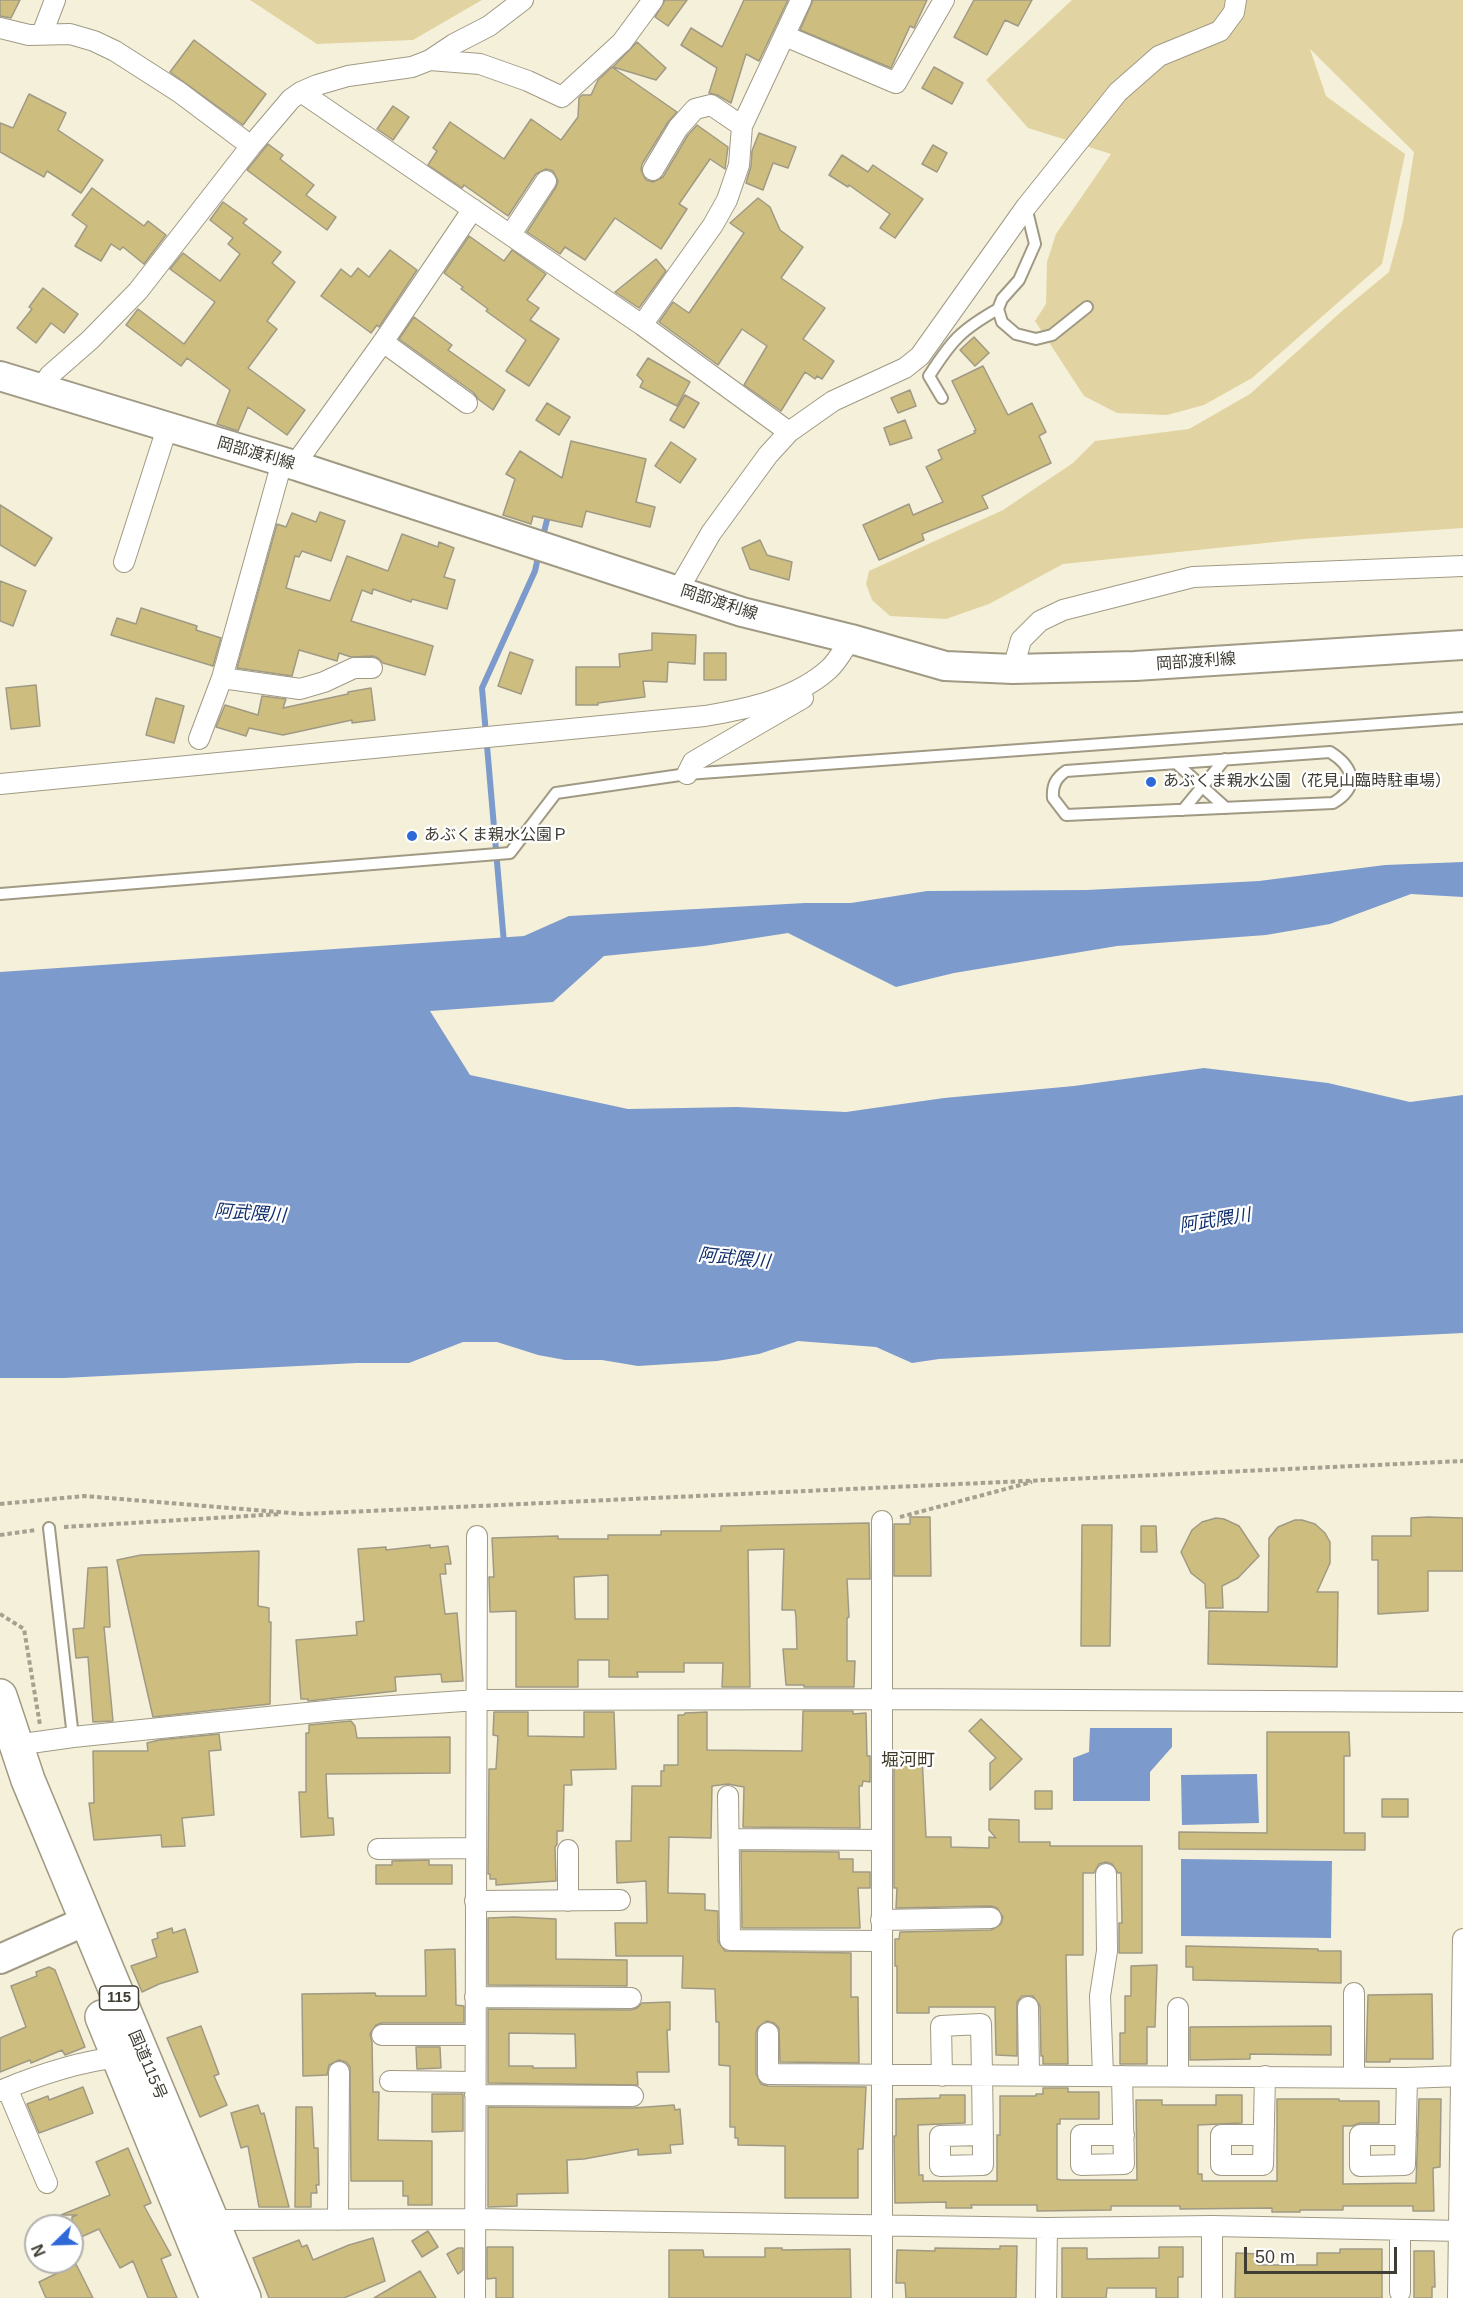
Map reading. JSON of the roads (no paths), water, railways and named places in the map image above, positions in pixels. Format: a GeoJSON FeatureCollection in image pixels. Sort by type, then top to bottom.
{"type":"FeatureCollection","features":[{"type":"Feature","properties":{"kind":"highway","name":"国道115号"},"geometry":{"type":"LineString","coordinates":[[0,1696],[20,1751],[118,2057],[201,2225],[244,2298]]}},
{"type":"Feature","properties":{"kind":"highway","name":"国道115号"},"geometry":{"type":"LineString","coordinates":[[76,1925],[201,2225],[217,2298]]}},
{"type":"Feature","properties":{"kind":"main road","name":"岡部渡利線"},"geometry":{"type":"LineString","coordinates":[[0,376],[290,464],[742,612],[851,639],[945,666],[1013,669],[1135,666],[1463,645]]}},
{"type":"Feature","properties":{"kind":"main road"},"geometry":{"type":"LineString","coordinates":[[0,1959],[76,1925]]}},
{"type":"Feature","properties":{"kind":"street"},"geometry":{"type":"LineString","coordinates":[[42,34],[55,0]]}},
{"type":"Feature","properties":{"kind":"street"},"geometry":{"type":"LineString","coordinates":[[40,389],[50,375],[90,340],[138,291],[251,146],[283,107],[301,92],[348,76],[395,70],[430,60],[454,44],[489,26],[523,0]]}},
{"type":"Feature","properties":{"kind":"street"},"geometry":{"type":"LineString","coordinates":[[430,60],[480,64],[528,81],[562,97],[622,42],[653,0]]}},
{"type":"Feature","properties":{"kind":"street"},"geometry":{"type":"LineString","coordinates":[[642,325],[713,225],[727,200],[739,165],[739,139],[742,126],[801,0]]}},
{"type":"Feature","properties":{"kind":"street"},"geometry":{"type":"LineString","coordinates":[[785,36],[896,83],[944,0]]}},
{"type":"Feature","properties":{"kind":"street"},"geometry":{"type":"LineString","coordinates":[[678,590],[711,533],[768,455],[789,432],[833,401],[905,368],[920,356],[1026,207],[1118,92],[1159,56],[1220,31],[1234,12],[1236,0]]}},
{"type":"Feature","properties":{"kind":"street"},"geometry":{"type":"LineString","coordinates":[[0,28],[21,34],[70,34],[115,51],[179,92],[251,146]]}},
{"type":"Feature","properties":{"kind":"street"},"geometry":{"type":"LineString","coordinates":[[301,92],[642,325],[789,432]]}},
{"type":"Feature","properties":{"kind":"street"},"geometry":{"type":"LineString","coordinates":[[653,170],[678,128],[695,109],[711,105],[742,126]]}},
{"type":"Feature","properties":{"kind":"street"},"geometry":{"type":"LineString","coordinates":[[511,234],[546,181]]}},
{"type":"Feature","properties":{"kind":"street"},"geometry":{"type":"LineString","coordinates":[[199,739],[222,678],[290,464],[301,456],[383,342],[473,209]]}},
{"type":"Feature","properties":{"kind":"street"},"geometry":{"type":"LineString","coordinates":[[383,342],[467,404]]}},
{"type":"Feature","properties":{"kind":"street"},"geometry":{"type":"LineString","coordinates":[[124,562],[167,428]]}},
{"type":"Feature","properties":{"kind":"street"},"geometry":{"type":"LineString","coordinates":[[1013,669],[1021,640],[1040,621],[1063,610],[1193,577],[1463,567]]}},
{"type":"Feature","properties":{"kind":"street"},"geometry":{"type":"LineString","coordinates":[[0,784],[705,716],[756,706],[795,692],[830,669],[851,639]]}},
{"type":"Feature","properties":{"kind":"street"},"geometry":{"type":"LineString","coordinates":[[222,678],[300,689],[324,682],[354,668],[372,668]]}},
{"type":"Feature","properties":{"kind":"street"},"geometry":{"type":"LineString","coordinates":[[687,774],[693,762],[816,690],[828,678],[830,669]]}},
{"type":"Feature","properties":{"kind":"street"},"geometry":{"type":"LineString","coordinates":[[882,1521],[880,2076],[882,2298]]}},
{"type":"Feature","properties":{"kind":"street"},"geometry":{"type":"LineString","coordinates":[[475,2298],[477,1536]]}},
{"type":"Feature","properties":{"kind":"street"},"geometry":{"type":"LineString","coordinates":[[20,1751],[73,1737],[336,1710],[477,1700],[883,1699],[1463,1702]]}},
{"type":"Feature","properties":{"kind":"street"},"geometry":{"type":"LineString","coordinates":[[728,1796],[730,1940],[881,1941]]}},
{"type":"Feature","properties":{"kind":"street"},"geometry":{"type":"LineString","coordinates":[[729,1839],[882,1840]]}},
{"type":"Feature","properties":{"kind":"street"},"geometry":{"type":"LineString","coordinates":[[378,1849],[475,1848]]}},
{"type":"Feature","properties":{"kind":"street"},"geometry":{"type":"LineString","coordinates":[[568,1850],[568,1900]]}},
{"type":"Feature","properties":{"kind":"street"},"geometry":{"type":"LineString","coordinates":[[1106,1874],[1107,1951],[1100,1996],[1124,2135]]}},
{"type":"Feature","properties":{"kind":"street"},"geometry":{"type":"LineString","coordinates":[[475,1901],[620,1900]]}},
{"type":"Feature","properties":{"kind":"street"},"geometry":{"type":"LineString","coordinates":[[881,1920],[991,1918]]}},
{"type":"Feature","properties":{"kind":"street"},"geometry":{"type":"LineString","coordinates":[[1458,2298],[1461,2231],[1463,1939]]}},
{"type":"Feature","properties":{"kind":"street"},"geometry":{"type":"LineString","coordinates":[[1354,1993],[1354,2076]]}},
{"type":"Feature","properties":{"kind":"street"},"geometry":{"type":"LineString","coordinates":[[475,1997],[631,1998]]}},
{"type":"Feature","properties":{"kind":"street"},"geometry":{"type":"LineString","coordinates":[[1028,2007],[1029,2075]]}},
{"type":"Feature","properties":{"kind":"street"},"geometry":{"type":"LineString","coordinates":[[1178,2008],[1178,2076]]}},
{"type":"Feature","properties":{"kind":"street"},"geometry":{"type":"LineString","coordinates":[[942,2076],[941,2026],[981,2024],[983,2135]]}},
{"type":"Feature","properties":{"kind":"street"},"geometry":{"type":"LineString","coordinates":[[768,2033],[768,2074],[1407,2078],[1461,2076]]}},
{"type":"Feature","properties":{"kind":"street"},"geometry":{"type":"LineString","coordinates":[[382,2035],[475,2035]]}},
{"type":"Feature","properties":{"kind":"street"},"geometry":{"type":"LineString","coordinates":[[47,2183],[4,2089],[36,2076],[118,2057]]}},
{"type":"Feature","properties":{"kind":"street"},"geometry":{"type":"LineString","coordinates":[[338,2220],[339,2072]]}},
{"type":"Feature","properties":{"kind":"street"},"geometry":{"type":"LineString","coordinates":[[1263,2135],[1265,2076]]}},
{"type":"Feature","properties":{"kind":"street"},"geometry":{"type":"LineString","coordinates":[[1406,2135],[1407,2078]]}},
{"type":"Feature","properties":{"kind":"street"},"geometry":{"type":"LineString","coordinates":[[390,2081],[633,2096]]}},
{"type":"Feature","properties":{"kind":"street"},"geometry":{"type":"LineString","coordinates":[[201,2225],[338,2220],[475,2219],[1047,2228],[1212,2226],[1461,2231]]}},
{"type":"Feature","properties":{"kind":"street"},"geometry":{"type":"LineString","coordinates":[[1212,2226],[1212,2298]]}},
{"type":"Feature","properties":{"kind":"street"},"geometry":{"type":"LineString","coordinates":[[1046,2298],[1047,2228]]}},
{"type":"Feature","properties":{"kind":"street"},"geometry":{"type":"LineString","coordinates":[[1400,2231],[1400,2292]]}},
{"type":"Feature","properties":{"kind":"lane"},"geometry":{"type":"LineString","coordinates":[[1026,207],[1035,244],[1019,280],[1002,299],[998,309],[1002,322],[1016,333],[1036,339],[1052,335],[1087,306]]}},
{"type":"Feature","properties":{"kind":"lane"},"geometry":{"type":"LineString","coordinates":[[942,398],[929,376],[950,344],[970,324],[998,309]]}},
{"type":"Feature","properties":{"kind":"lane"},"geometry":{"type":"LineString","coordinates":[[0,894],[510,853],[556,793],[687,774],[1463,718]]}},
{"type":"Feature","properties":{"kind":"lane"},"geometry":{"type":"LineString","coordinates":[[1330,752],[1347,766],[1351,780],[1349,789],[1334,803],[1066,815],[1053,798],[1054,784],[1058,777],[1066,771],[1225,759],[1330,752]]}},
{"type":"Feature","properties":{"kind":"lane"},"geometry":{"type":"LineString","coordinates":[[1183,810],[1225,759]]}},
{"type":"Feature","properties":{"kind":"lane"},"geometry":{"type":"LineString","coordinates":[[1176,763],[1226,808]]}},
{"type":"Feature","properties":{"kind":"lane"},"geometry":{"type":"LineString","coordinates":[[49,1528],[73,1737]]}},
{"type":"Feature","properties":{"kind":"water","name":"阿武隈川"},"geometry":{"type":"Polygon","coordinates":[[[1463,862],[1463,897],[1411,894],[1330,924],[1266,935],[1117,946],[954,973],[896,987],[788,933],[704,946],[604,956],[553,1002],[430,1011],[470,1075],[628,1109],[737,1107],[846,1112],[944,1098],[1074,1086],[1204,1068],[1328,1083],[1410,1102],[1463,1095],[1463,1333],[939,1359],[912,1363],[876,1347],[798,1341],[759,1354],[717,1361],[638,1366],[602,1360],[565,1360],[538,1355],[497,1342],[463,1342],[409,1363],[357,1363],[64,1378],[0,1378],[0,972],[524,936],[569,916],[805,903],[851,903],[927,891],[1087,890],[1259,881],[1385,865],[1463,862]]]}},
{"type":"Feature","properties":{"kind":"water"},"geometry":{"type":"Polygon","coordinates":[[[1090,1728],[1172,1728],[1172,1747],[1150,1772],[1150,1801],[1073,1801],[1073,1758],[1089,1752],[1090,1728]]]}},
{"type":"Feature","properties":{"kind":"water"},"geometry":{"type":"Polygon","coordinates":[[[1257,1774],[1259,1823],[1182,1825],[1181,1775],[1257,1774]]]}},
{"type":"Feature","properties":{"kind":"water"},"geometry":{"type":"Polygon","coordinates":[[[1181,1859],[1332,1861],[1331,1938],[1181,1936],[1181,1859]]]}},
{"type":"Feature","properties":{"kind":"waterway"},"geometry":{"type":"LineString","coordinates":[[542,540],[549,512]]}},
{"type":"Feature","properties":{"kind":"waterway"},"geometry":{"type":"LineString","coordinates":[[504,943],[482,688],[535,571],[539,553]]}},
{"type":"Feature","properties":{"kind":"place","name":"あぶくま親水公園（花見山臨時駐車場）"},"geometry":{"type":"Point","coordinates":[1151,782]}},
{"type":"Feature","properties":{"kind":"place","name":"あぶくま親水公園Ｐ"},"geometry":{"type":"Point","coordinates":[412,836]}},
{"type":"Feature","properties":{"kind":"district","name":"堀河町"},"geometry":{"type":"Point","coordinates":[908,1761]}}]}
